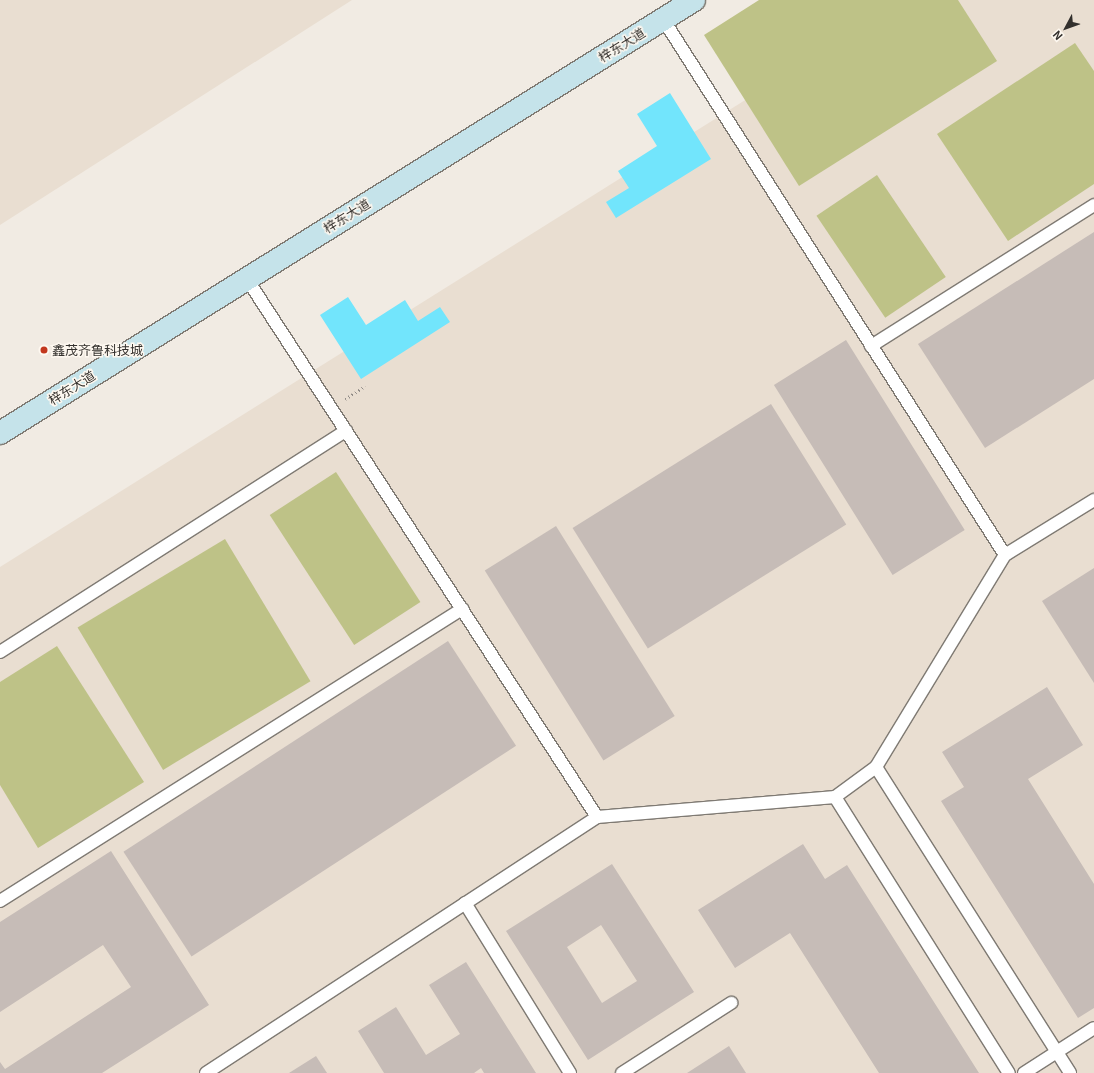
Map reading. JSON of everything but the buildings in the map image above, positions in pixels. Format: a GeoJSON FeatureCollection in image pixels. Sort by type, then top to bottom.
{"type":"FeatureCollection","features":[{"type":"Feature","properties":{"kind":"main road","name":"梓东大道"},"geometry":{"type":"LineString","coordinates":[[0,433],[694,0]]}},
{"type":"Feature","properties":{"kind":"lane"},"geometry":{"type":"LineString","coordinates":[[663,19],[1005,555]]}},
{"type":"Feature","properties":{"kind":"lane"},"geometry":{"type":"LineString","coordinates":[[872,346],[1094,205]]}},
{"type":"Feature","properties":{"kind":"lane"},"geometry":{"type":"LineString","coordinates":[[247,279],[597,817]]}},
{"type":"Feature","properties":{"kind":"lane"},"geometry":{"type":"LineString","coordinates":[[0,652],[346,431]]}},
{"type":"Feature","properties":{"kind":"lane"},"geometry":{"type":"LineString","coordinates":[[206,1073],[597,817],[835,797],[876,767],[1005,555],[1094,500]]}},
{"type":"Feature","properties":{"kind":"lane"},"geometry":{"type":"LineString","coordinates":[[0,901],[462,609]]}},
{"type":"Feature","properties":{"kind":"lane"},"geometry":{"type":"LineString","coordinates":[[876,767],[1070,1073]]}},
{"type":"Feature","properties":{"kind":"lane"},"geometry":{"type":"LineString","coordinates":[[835,797],[1010,1073]]}},
{"type":"Feature","properties":{"kind":"lane"},"geometry":{"type":"LineString","coordinates":[[465,904],[570,1073]]}},
{"type":"Feature","properties":{"kind":"lane"},"geometry":{"type":"LineString","coordinates":[[622,1073],[731,1003]]}},
{"type":"Feature","properties":{"kind":"lane"},"geometry":{"type":"LineString","coordinates":[[1024,1073],[1094,1028]]}},
{"type":"Feature","properties":{"kind":"path"},"geometry":{"type":"LineString","coordinates":[[331,408],[365,386]]}},
{"type":"Feature","properties":{"kind":"shaded area"},"geometry":{"type":"Polygon","coordinates":[[[0,0],[352,0],[0,225],[0,0]]]}},
{"type":"Feature","properties":{"kind":"shaded area"},"geometry":{"type":"Polygon","coordinates":[[[905,0],[1094,0],[1094,1073],[0,1073],[0,567],[905,0]]]}},
{"type":"Feature","properties":{"kind":"green space"},"geometry":{"type":"Polygon","coordinates":[[[759,0],[958,0],[997,61],[799,186],[704,35],[759,0]]]}},
{"type":"Feature","properties":{"kind":"green space"},"geometry":{"type":"Polygon","coordinates":[[[1075,43],[1094,71],[1094,184],[1008,241],[937,134],[1075,43]]]}},
{"type":"Feature","properties":{"kind":"green space"},"geometry":{"type":"Polygon","coordinates":[[[877,175],[946,277],[885,318],[816,216],[877,175]]]}},
{"type":"Feature","properties":{"kind":"green space"},"geometry":{"type":"Polygon","coordinates":[[[336,472],[420,602],[354,645],[270,515],[336,472]]]}},
{"type":"Feature","properties":{"kind":"green space"},"geometry":{"type":"Polygon","coordinates":[[[225,539],[310,681],[163,770],[78,628],[225,539]]]}},
{"type":"Feature","properties":{"kind":"green space"},"geometry":{"type":"Polygon","coordinates":[[[57,646],[144,782],[38,848],[0,785],[0,682],[57,646]]]}},
{"type":"Feature","properties":{"kind":"water"},"geometry":{"type":"Polygon","coordinates":[[[670,93],[711,159],[616,218],[606,202],[629,188],[618,171],[657,146],[637,114],[670,93]]]}},
{"type":"Feature","properties":{"kind":"water"},"geometry":{"type":"Polygon","coordinates":[[[348,297],[366,325],[405,300],[418,321],[440,307],[450,322],[361,379],[320,315],[348,297]]]}},
{"type":"Feature","properties":{"kind":"place","name":"鑫茂齐鲁科技城"},"geometry":{"type":"Point","coordinates":[44,350]}}]}
